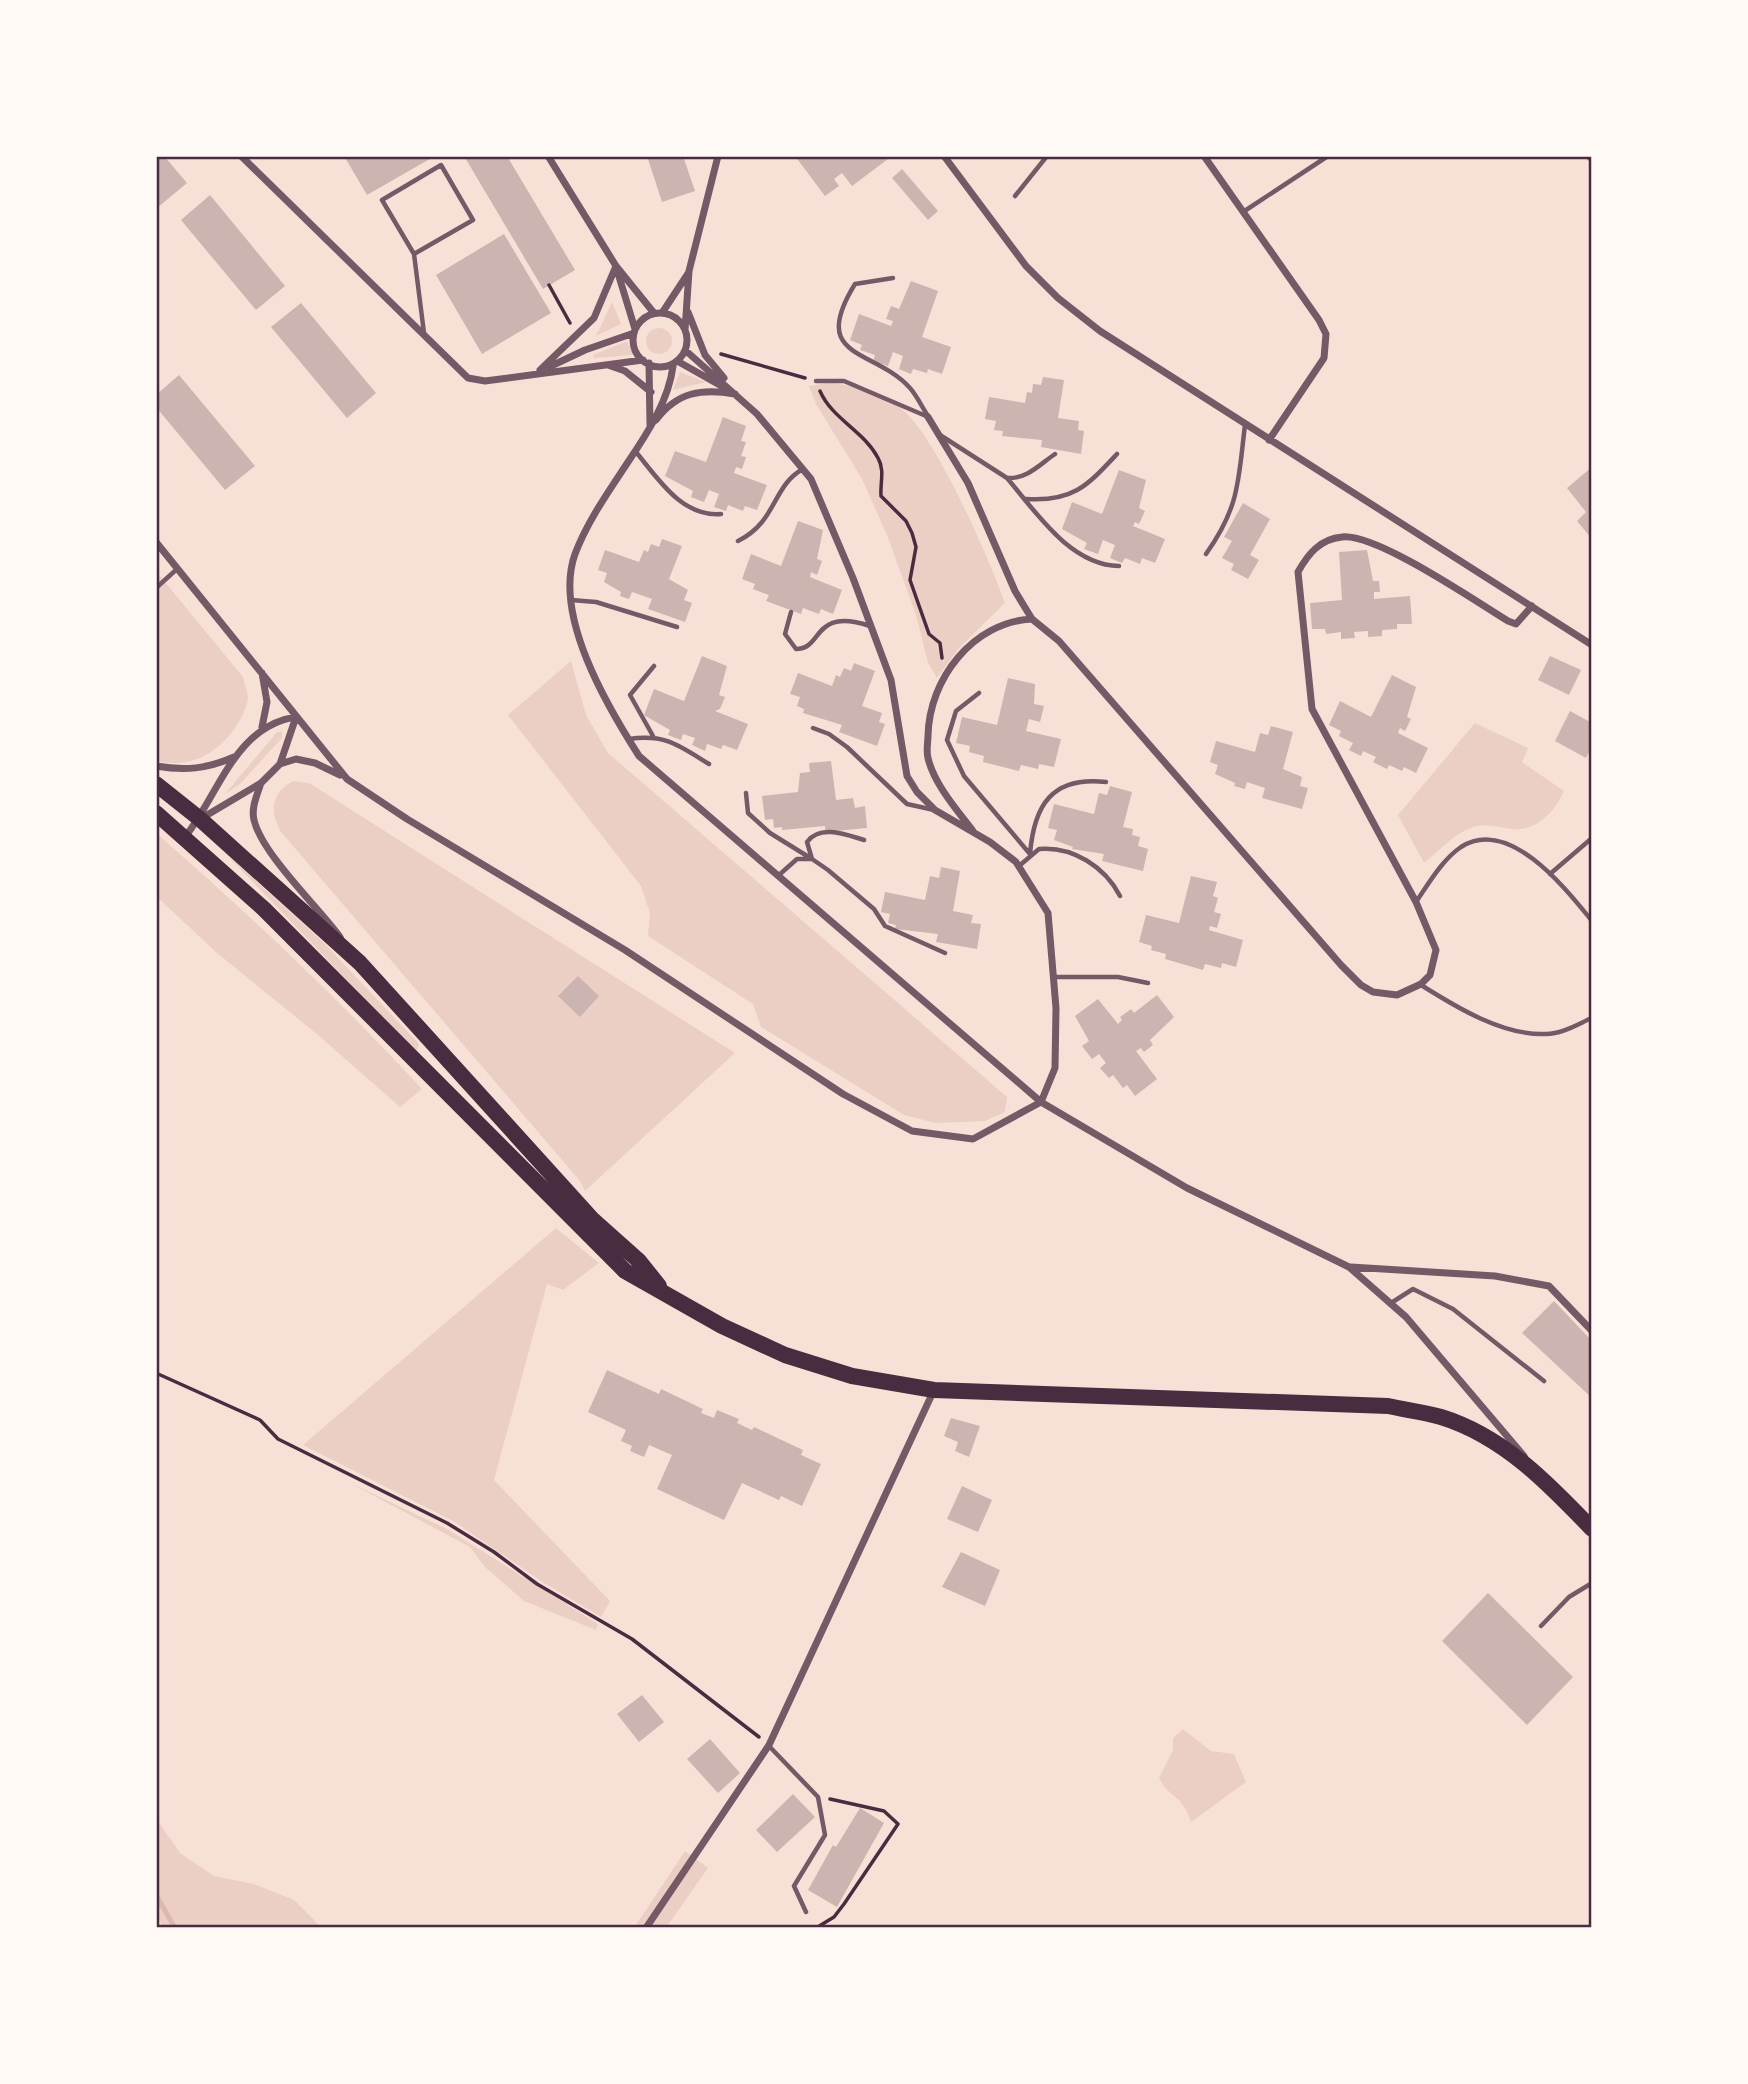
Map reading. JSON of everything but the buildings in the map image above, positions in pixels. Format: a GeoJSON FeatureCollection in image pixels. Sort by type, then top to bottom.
{"type":"FeatureCollection","features":[{"type":"Feature","properties":{"kind":"main road"},"geometry":{"type":"LineString","coordinates":[[156,784],[200,819],[359,963],[593,1220],[639,1261],[666,1293]]}},
{"type":"Feature","properties":{"kind":"main road"},"geometry":{"type":"LineString","coordinates":[[156,813],[341,983],[582,1231],[625,1271],[722,1326],[785,1355],[852,1376],[934,1390],[1388,1406],[1443,1418],[1490,1440],[1540,1475],[1592,1529]]}},
{"type":"Feature","properties":{"kind":"street"},"geometry":{"type":"LineString","coordinates":[[241,156],[462,375],[473,380],[604,363],[646,361],[664,367],[676,364],[738,395]]}},
{"type":"Feature","properties":{"kind":"street"},"geometry":{"type":"LineString","coordinates":[[548,156],[616,266],[658,313],[676,318],[685,330]]}},
{"type":"Feature","properties":{"kind":"street"},"geometry":{"type":"LineString","coordinates":[[650,429],[676,364],[685,350],[689,271],[718,156]]}},
{"type":"Feature","properties":{"kind":"street"},"geometry":{"type":"LineString","coordinates":[[944,156],[1015,253],[1058,298],[1122,347],[1592,645]]}},
{"type":"Feature","properties":{"kind":"street"},"geometry":{"type":"LineString","coordinates":[[1204,156],[1319,320],[1326,334],[1324,358],[1269,440]]}},
{"type":"Feature","properties":{"kind":"street"},"geometry":{"type":"LineString","coordinates":[[538,372],[594,318],[616,266]]}},
{"type":"Feature","properties":{"kind":"street"},"geometry":{"type":"LineString","coordinates":[[616,266],[635,331],[636,350],[646,361],[651,393],[650,429]]}},
{"type":"Feature","properties":{"kind":"street"},"geometry":{"type":"LineString","coordinates":[[538,372],[635,331],[642,319],[658,313],[689,271]]}},
{"type":"Feature","properties":{"kind":"street"},"geometry":{"type":"LineString","coordinates":[[280,764],[296,759],[315,762],[347,779],[408,819],[625,950],[843,1094],[912,1132],[973,1139],[1041,1102],[1055,1068],[1053,977],[1048,913],[1019,866],[990,842],[935,810],[916,792],[907,776],[891,680],[811,478],[738,395],[702,349],[687,308]]}},
{"type":"Feature","properties":{"kind":"street"},"geometry":{"type":"LineString","coordinates":[[685,350],[738,395]]}},
{"type":"Feature","properties":{"kind":"street"},"geometry":{"type":"LineString","coordinates":[[604,363],[625,372],[651,393]]}},
{"type":"Feature","properties":{"kind":"street"},"geometry":{"type":"LineString","coordinates":[[738,395],[712,390],[690,393],[664,409],[590,521],[574,556],[571,610],[608,708],[639,756],[1041,1102],[1187,1188],[1349,1267],[1390,1303],[1540,1475]]}},
{"type":"Feature","properties":{"kind":"street"},"geometry":{"type":"LineString","coordinates":[[928,417],[968,483],[1015,591],[1032,619],[1059,641],[1360,985],[1373,992],[1397,995],[1421,984],[1434,966],[1436,950],[1416,902],[1312,709],[1298,572],[1308,554],[1323,543],[1341,537],[1359,538],[1396,556],[1508,621],[1516,624],[1532,606]]}},
{"type":"Feature","properties":{"kind":"street"},"geometry":{"type":"LineString","coordinates":[[156,542],[347,779]]}},
{"type":"Feature","properties":{"kind":"street"},"geometry":{"type":"LineString","coordinates":[[975,834],[952,805],[928,757],[929,721],[938,688],[947,672],[979,636],[1005,623],[1032,619]]}},
{"type":"Feature","properties":{"kind":"street"},"geometry":{"type":"LineString","coordinates":[[261,673],[267,702],[262,727]]}},
{"type":"Feature","properties":{"kind":"street"},"geometry":{"type":"LineString","coordinates":[[185,837],[200,819],[235,757],[262,727],[278,719],[296,717]]}},
{"type":"Feature","properties":{"kind":"street"},"geometry":{"type":"LineString","coordinates":[[200,819],[261,783],[280,764],[296,717]]}},
{"type":"Feature","properties":{"kind":"street"},"geometry":{"type":"LineString","coordinates":[[156,766],[184,771],[213,767],[235,757]]}},
{"type":"Feature","properties":{"kind":"street"},"geometry":{"type":"LineString","coordinates":[[261,783],[253,808],[256,827],[274,856],[359,963]]}},
{"type":"Feature","properties":{"kind":"street"},"geometry":{"type":"LineString","coordinates":[[1349,1267],[1495,1276],[1549,1286],[1592,1331]]}},
{"type":"Feature","properties":{"kind":"street"},"geometry":{"type":"LineString","coordinates":[[646,1928],[769,1745],[934,1390]]}},
{"type":"Feature","properties":{"kind":"lane"},"geometry":{"type":"LineString","coordinates":[[1015,196],[1047,156]]}},
{"type":"Feature","properties":{"kind":"lane"},"geometry":{"type":"LineString","coordinates":[[1243,212],[1328,156]]}},
{"type":"Feature","properties":{"kind":"lane"},"geometry":{"type":"LineString","coordinates":[[414,254],[473,220],[441,164],[382,200],[414,254],[424,337]]}},
{"type":"Feature","properties":{"kind":"lane"},"geometry":{"type":"LineString","coordinates":[[893,278],[855,284],[837,317],[839,330],[846,345],[910,388],[928,417]]}},
{"type":"Feature","properties":{"kind":"lane"},"geometry":{"type":"LineString","coordinates":[[816,381],[845,381],[928,417]]}},
{"type":"Feature","properties":{"kind":"lane"},"geometry":{"type":"LineString","coordinates":[[1206,554],[1223,527],[1237,496],[1245,425]]}},
{"type":"Feature","properties":{"kind":"lane"},"geometry":{"type":"LineString","coordinates":[[939,435],[1007,478],[1074,551],[1094,562],[1119,566]]}},
{"type":"Feature","properties":{"kind":"lane"},"geometry":{"type":"LineString","coordinates":[[635,452],[685,506],[699,514],[722,514]]}},
{"type":"Feature","properties":{"kind":"lane"},"geometry":{"type":"LineString","coordinates":[[1007,478],[1027,475],[1055,454]]}},
{"type":"Feature","properties":{"kind":"lane"},"geometry":{"type":"LineString","coordinates":[[1025,499],[1057,498],[1083,489],[1117,454]]}},
{"type":"Feature","properties":{"kind":"lane"},"geometry":{"type":"LineString","coordinates":[[738,541],[764,523],[785,483],[804,469]]}},
{"type":"Feature","properties":{"kind":"lane"},"geometry":{"type":"LineString","coordinates":[[156,588],[177,569]]}},
{"type":"Feature","properties":{"kind":"lane"},"geometry":{"type":"LineString","coordinates":[[571,600],[596,603],[677,627]]}},
{"type":"Feature","properties":{"kind":"lane"},"geometry":{"type":"LineString","coordinates":[[790,612],[785,635],[796,649],[811,645],[825,625],[838,620],[871,626]]}},
{"type":"Feature","properties":{"kind":"lane"},"geometry":{"type":"LineString","coordinates":[[653,736],[630,695],[654,666]]}},
{"type":"Feature","properties":{"kind":"lane"},"geometry":{"type":"LineString","coordinates":[[979,693],[957,710],[947,740],[964,776],[1030,855]]}},
{"type":"Feature","properties":{"kind":"lane"},"geometry":{"type":"LineString","coordinates":[[813,728],[829,733],[847,747],[907,804],[935,810]]}},
{"type":"Feature","properties":{"kind":"lane"},"geometry":{"type":"LineString","coordinates":[[628,739],[653,736],[678,745],[709,764]]}},
{"type":"Feature","properties":{"kind":"lane"},"geometry":{"type":"LineString","coordinates":[[1030,855],[1032,826],[1047,798],[1082,782],[1106,782]]}},
{"type":"Feature","properties":{"kind":"lane"},"geometry":{"type":"LineString","coordinates":[[746,793],[748,813],[769,833],[812,859],[874,909],[885,926],[945,953]]}},
{"type":"Feature","properties":{"kind":"lane"},"geometry":{"type":"LineString","coordinates":[[812,859],[807,842],[822,832],[846,834],[864,840]]}},
{"type":"Feature","properties":{"kind":"lane"},"geometry":{"type":"LineString","coordinates":[[1416,902],[1442,865],[1462,846],[1493,838],[1523,852],[1550,874],[1592,921]]}},
{"type":"Feature","properties":{"kind":"lane"},"geometry":{"type":"LineString","coordinates":[[1550,874],[1592,838]]}},
{"type":"Feature","properties":{"kind":"lane"},"geometry":{"type":"LineString","coordinates":[[1019,866],[1039,849],[1053,848],[1081,857],[1107,877],[1120,896]]}},
{"type":"Feature","properties":{"kind":"lane"},"geometry":{"type":"LineString","coordinates":[[778,876],[797,859],[812,859]]}},
{"type":"Feature","properties":{"kind":"lane"},"geometry":{"type":"LineString","coordinates":[[1053,977],[1118,977],[1149,983]]}},
{"type":"Feature","properties":{"kind":"lane"},"geometry":{"type":"LineString","coordinates":[[1421,984],[1451,1004],[1518,1030],[1547,1034],[1592,1018]]}},
{"type":"Feature","properties":{"kind":"lane"},"geometry":{"type":"LineString","coordinates":[[1390,1303],[1413,1289],[1453,1309],[1544,1381]]}},
{"type":"Feature","properties":{"kind":"lane"},"geometry":{"type":"LineString","coordinates":[[1541,1626],[1569,1597],[1592,1583]]}},
{"type":"Feature","properties":{"kind":"lane"},"geometry":{"type":"LineString","coordinates":[[769,1745],[818,1797],[825,1835],[794,1886],[806,1912]]}},
{"type":"Feature","properties":{"kind":"path"},"geometry":{"type":"LineString","coordinates":[[549,285],[571,325]]}},
{"type":"Feature","properties":{"kind":"path"},"geometry":{"type":"LineString","coordinates":[[702,349],[816,381],[823,397],[836,414],[879,459],[883,476],[881,496],[906,521],[912,533],[916,547],[910,580],[929,634],[940,643],[947,672]]}},
{"type":"Feature","properties":{"kind":"path"},"geometry":{"type":"LineString","coordinates":[[156,1373],[260,1420],[278,1439],[471,1538],[537,1584],[632,1639],[769,1745]]}},
{"type":"Feature","properties":{"kind":"path"},"geometry":{"type":"LineString","coordinates":[[816,1928],[834,1917],[898,1824],[884,1811],[818,1797]]}},
{"type":"Feature","properties":{"kind":"shaded area"},"geometry":{"type":"Polygon","coordinates":[[[612,302],[621,324],[596,336],[612,302]]]}},
{"type":"Feature","properties":{"kind":"shaded area"},"geometry":{"type":"Polygon","coordinates":[[[659,328],[668,332],[672,341],[668,350],[659,354],[650,350],[646,341],[650,332],[659,328]]]}},
{"type":"Feature","properties":{"kind":"shaded area"},"geometry":{"type":"Polygon","coordinates":[[[627,341],[633,355],[594,358],[593,355],[627,341]]]}},
{"type":"Feature","properties":{"kind":"shaded area"},"geometry":{"type":"Polygon","coordinates":[[[680,372],[706,382],[673,390],[680,372]]]}},
{"type":"Feature","properties":{"kind":"shaded area"},"geometry":{"type":"Polygon","coordinates":[[[828,383],[877,395],[895,404],[916,424],[961,500],[1005,603],[959,648],[937,678],[928,663],[916,615],[887,535],[862,479],[816,404],[809,386],[828,383]]]}},
{"type":"Feature","properties":{"kind":"shaded area"},"geometry":{"type":"Polygon","coordinates":[[[156,571],[243,677],[248,696],[239,722],[219,746],[200,758],[179,763],[156,761],[156,571]]]}},
{"type":"Feature","properties":{"kind":"shaded area"},"geometry":{"type":"Polygon","coordinates":[[[571,661],[586,715],[608,753],[1007,1097],[1005,1112],[985,1121],[936,1123],[904,1115],[761,1027],[753,1004],[648,936],[650,913],[641,886],[508,715],[571,661]]]}},
{"type":"Feature","properties":{"kind":"shaded area"},"geometry":{"type":"Polygon","coordinates":[[[1475,723],[1528,748],[1522,762],[1564,791],[1550,813],[1536,824],[1520,829],[1487,825],[1473,827],[1454,838],[1424,863],[1398,815],[1475,723]]]}},
{"type":"Feature","properties":{"kind":"shaded area"},"geometry":{"type":"Polygon","coordinates":[[[277,732],[282,732],[282,738],[240,784],[225,794],[277,732]]]}},
{"type":"Feature","properties":{"kind":"shaded area"},"geometry":{"type":"Polygon","coordinates":[[[293,781],[309,783],[735,1053],[585,1191],[580,1181],[281,832],[275,817],[274,804],[280,792],[293,781]]]}},
{"type":"Feature","properties":{"kind":"shaded area"},"geometry":{"type":"Polygon","coordinates":[[[156,833],[292,957],[422,1089],[400,1107],[318,1035],[217,953],[156,896],[156,833]]]}},
{"type":"Feature","properties":{"kind":"shaded area"},"geometry":{"type":"Polygon","coordinates":[[[224,852],[323,942],[419,1044],[416,1052],[224,852]]]}},
{"type":"Feature","properties":{"kind":"shaded area"},"geometry":{"type":"Polygon","coordinates":[[[556,1228],[599,1263],[563,1290],[547,1284],[494,1480],[610,1601],[601,1617],[544,1583],[453,1521],[303,1445],[556,1228]]]}},
{"type":"Feature","properties":{"kind":"shaded area"},"geometry":{"type":"Polygon","coordinates":[[[348,1482],[449,1530],[598,1624],[596,1630],[524,1601],[485,1567],[470,1547],[348,1482]]]}},
{"type":"Feature","properties":{"kind":"shaded area"},"geometry":{"type":"Polygon","coordinates":[[[1183,1729],[1211,1751],[1234,1754],[1246,1782],[1191,1822],[1180,1801],[1159,1778],[1173,1750],[1173,1738],[1183,1729]]]}},
{"type":"Feature","properties":{"kind":"shaded area"},"geometry":{"type":"Polygon","coordinates":[[[156,1818],[180,1853],[214,1876],[254,1884],[294,1900],[322,1928],[163,1928],[156,1912],[156,1818]]]}},
{"type":"Feature","properties":{"kind":"shaded area"},"geometry":{"type":"Polygon","coordinates":[[[685,1851],[708,1868],[666,1928],[634,1928],[685,1851]]]}},
{"type":"Feature","properties":{"kind":"waterway"},"geometry":{"type":"LineString","coordinates":[[156,1895],[175,1928]]}}]}
